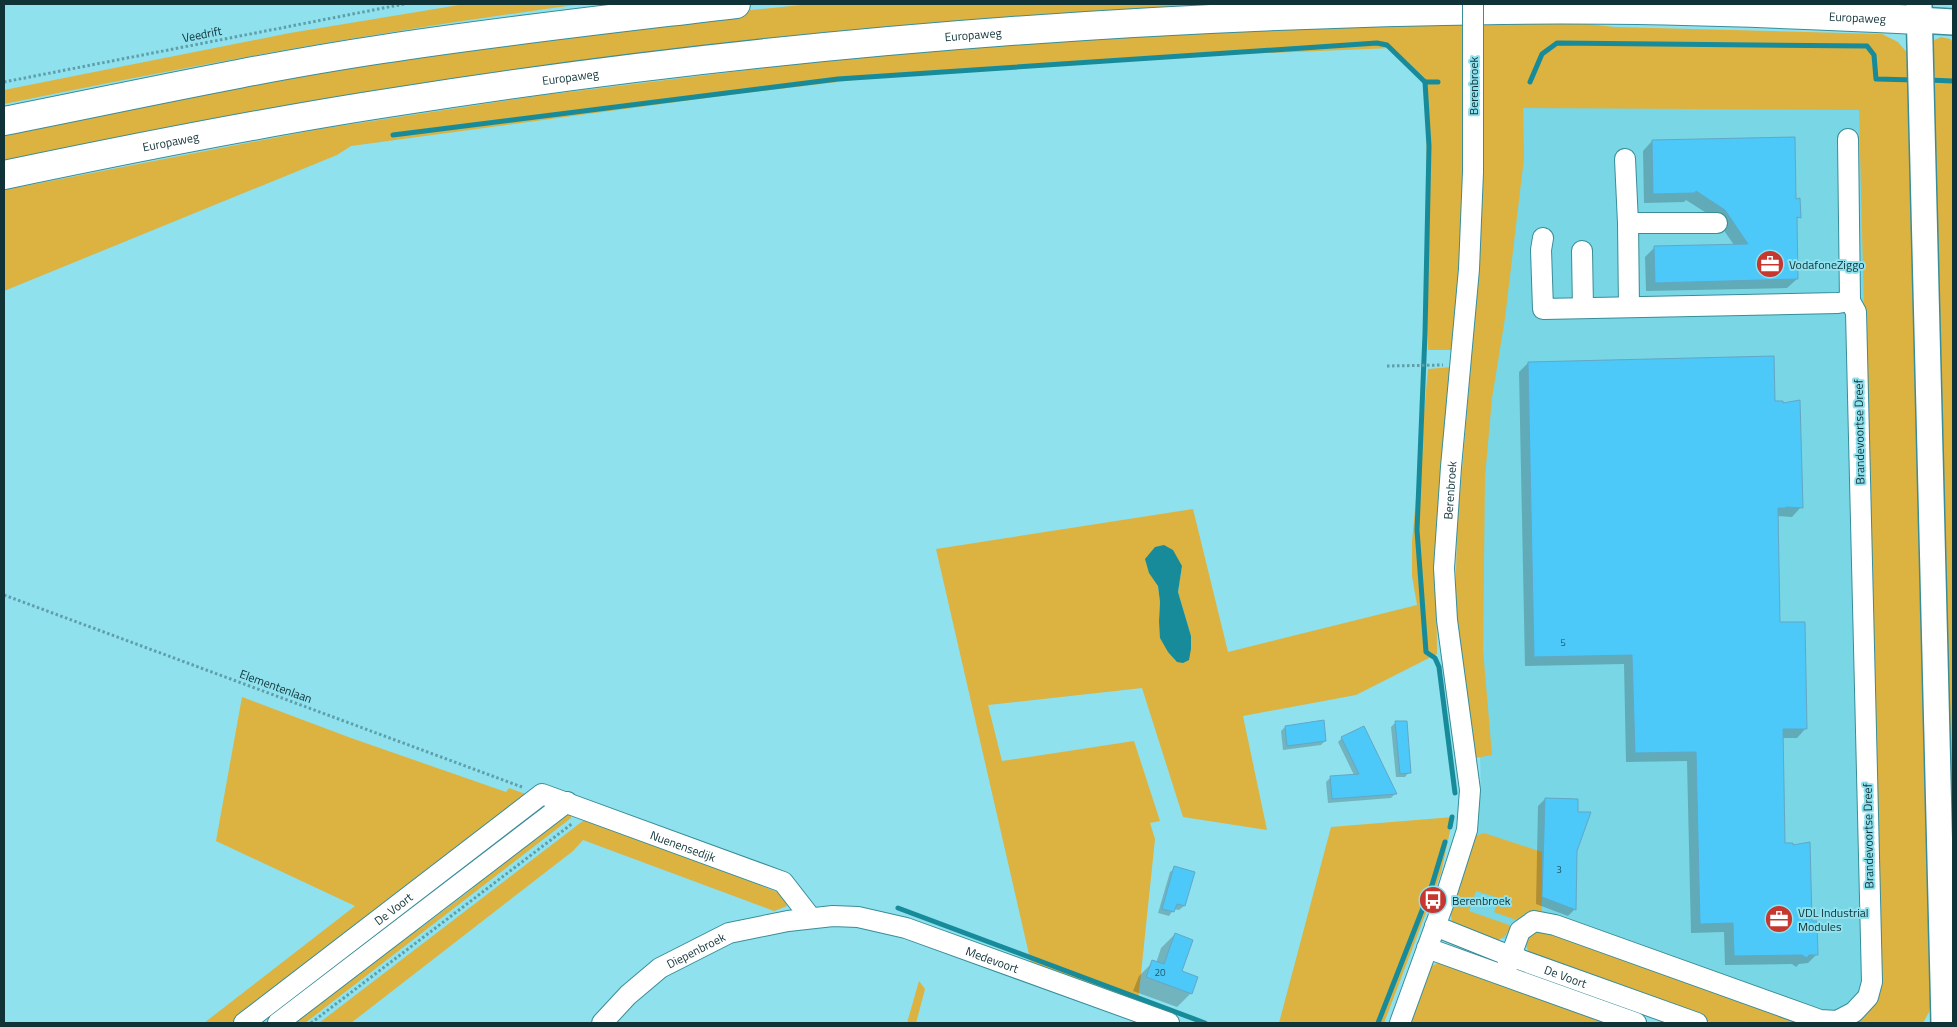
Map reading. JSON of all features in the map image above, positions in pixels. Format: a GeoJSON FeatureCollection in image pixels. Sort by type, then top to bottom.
{"type":"FeatureCollection","features":[{"type":"Feature","properties":{"kind":"highway"},"geometry":{"type":"LineString","coordinates":[[4,121],[382,49],[736,4]]}},
{"type":"Feature","properties":{"kind":"highway","name":"Europaweg"},"geometry":{"type":"LineString","coordinates":[[4,175],[162,142],[392,102],[521,83],[840,46],[1049,28],[1289,15],[1502,10],[1765,13],[1919,12]]}},
{"type":"Feature","properties":{"kind":"main road","name":"Europaweg"},"geometry":{"type":"LineString","coordinates":[[1919,12],[1953,22]]}},
{"type":"Feature","properties":{"kind":"main road"},"geometry":{"type":"LineString","coordinates":[[1919,12],[1944,1023]]}},
{"type":"Feature","properties":{"kind":"main road"},"geometry":{"type":"LineString","coordinates":[[1931,1023],[1943,974]]}},
{"type":"Feature","properties":{"kind":"street","name":"Berenbroek"},"geometry":{"type":"LineString","coordinates":[[1400,1023],[1467,830],[1470,790],[1447,620],[1444,568],[1450,476],[1469,269],[1473,172],[1473,4]]}},
{"type":"Feature","properties":{"kind":"street"},"geometry":{"type":"LineString","coordinates":[[1543,238],[1541,250],[1543,309],[1838,303],[1853,306],[1848,139]]}},
{"type":"Feature","properties":{"kind":"street"},"geometry":{"type":"LineString","coordinates":[[1625,159],[1629,307]]}},
{"type":"Feature","properties":{"kind":"street"},"geometry":{"type":"LineString","coordinates":[[1628,223],[1717,223]]}},
{"type":"Feature","properties":{"kind":"street"},"geometry":{"type":"LineString","coordinates":[[1582,251],[1583,308]]}},
{"type":"Feature","properties":{"kind":"street","name":"Brandevoortse Dreef"},"geometry":{"type":"LineString","coordinates":[[1504,975],[1520,931],[1534,921],[1555,925],[1820,1020],[1837,1021],[1854,1012],[1868,997],[1872,982],[1853,306]]}},
{"type":"Feature","properties":{"kind":"street","name":"De Voort"},"geometry":{"type":"LineString","coordinates":[[244,1023],[542,794]]}},
{"type":"Feature","properties":{"kind":"street","name":"Nuenensedijk"},"geometry":{"type":"LineString","coordinates":[[542,794],[783,882],[811,918]]}},
{"type":"Feature","properties":{"kind":"street","name":"De Voort"},"geometry":{"type":"LineString","coordinates":[[278,1023],[566,802]]}},
{"type":"Feature","properties":{"kind":"street","name":"Medevoort"},"geometry":{"type":"LineString","coordinates":[[811,918],[833,916],[858,917],[906,928],[1169,1023]]}},
{"type":"Feature","properties":{"kind":"street","name":"Diepenbroek"},"geometry":{"type":"LineString","coordinates":[[602,1023],[628,995],[660,968],[689,952],[729,933],[811,918]]}},
{"type":"Feature","properties":{"kind":"street","name":"De Voort"},"geometry":{"type":"LineString","coordinates":[[1435,926],[1510,956],[1697,1023]]}},
{"type":"Feature","properties":{"kind":"street","name":"De Voort"},"geometry":{"type":"LineString","coordinates":[[1427,948],[1636,1023]]}},
{"type":"Feature","properties":{"kind":"path","name":"Veedrift"},"geometry":{"type":"LineString","coordinates":[[4,82],[404,4]]}},
{"type":"Feature","properties":{"kind":"path"},"geometry":{"type":"LineString","coordinates":[[1387,366],[1461,365]]}},
{"type":"Feature","properties":{"kind":"path","name":"Elementenlaan"},"geometry":{"type":"LineString","coordinates":[[4,595],[542,794]]}},
{"type":"Feature","properties":{"kind":"path"},"geometry":{"type":"LineString","coordinates":[[310,1023],[589,811]]}},
{"type":"Feature","properties":{"kind":"shaded area"},"geometry":{"type":"Polygon","coordinates":[[[465,4],[583,4],[437,25],[292,49],[4,104],[4,90],[290,33],[465,4]]]}},
{"type":"Feature","properties":{"kind":"shaded area"},"geometry":{"type":"Polygon","coordinates":[[[812,4],[1346,4],[1013,21],[4,164],[4,130],[320,70],[672,18],[812,4]]]}},
{"type":"Feature","properties":{"kind":"shaded area"},"geometry":{"type":"Polygon","coordinates":[[[1533,18],[1615,27],[1882,34],[1898,42],[1909,55],[1934,992],[1929,1012],[1923,1023],[1842,1023],[1865,1010],[1864,309],[1859,110],[1523,108],[1524,158],[1505,318],[1492,398],[1485,477],[1483,650],[1492,755],[1475,758],[1455,620],[1457,529],[1476,305],[1482,116],[1482,19],[1533,18]]]}},
{"type":"Feature","properties":{"kind":"shaded area"},"geometry":{"type":"Polygon","coordinates":[[[1463,19],[1463,217],[1453,350],[1428,350],[1426,84],[1417,71],[1393,48],[1242,54],[871,78],[736,94],[351,146],[337,155],[4,291],[4,190],[320,129],[536,96],[797,64],[884,49],[1463,19]]]}},
{"type":"Feature","properties":{"kind":"shaded area"},"geometry":{"type":"Polygon","coordinates":[[[1941,37],[1950,39],[1953,42],[1953,1023],[1930,42],[1941,37]]]}},
{"type":"Feature","properties":{"kind":"shaded area"},"geometry":{"type":"Polygon","coordinates":[[[1893,89],[1902,1023],[1749,1023],[1454,922],[1474,837],[1481,791],[1480,751],[1465,634],[1513,99],[1893,89]]]}},
{"type":"Feature","properties":{"kind":"shaded area"},"geometry":{"type":"Polygon","coordinates":[[[1452,367],[1436,566],[1437,654],[1356,695],[1243,716],[1267,830],[1183,817],[1142,688],[988,705],[1002,761],[1134,741],[1160,821],[1150,823],[1155,839],[1138,1002],[1031,963],[936,549],[1193,509],[1228,652],[1417,605],[1412,576],[1412,542],[1428,369],[1452,367]],[[1182,566],[1158,586],[1160,602],[1159,621],[1191,649],[1191,636],[1178,592],[1182,566]]]}},
{"type":"Feature","properties":{"kind":"shaded area"},"geometry":{"type":"Polygon","coordinates":[[[1164,545],[1173,550],[1182,566],[1178,592],[1191,636],[1189,660],[1183,663],[1177,662],[1168,652],[1160,638],[1158,586],[1149,573],[1145,559],[1155,547],[1164,545]]]}},
{"type":"Feature","properties":{"kind":"shaded area"},"geometry":{"type":"Polygon","coordinates":[[[242,697],[351,738],[506,792],[509,788],[534,797],[484,834],[431,866],[384,902],[355,933],[238,1023],[204,1023],[355,906],[216,841],[242,697]]]}},
{"type":"Feature","properties":{"kind":"shaded area"},"geometry":{"type":"Polygon","coordinates":[[[571,812],[571,818],[305,1023],[285,1023],[371,957],[422,927],[472,889],[502,856],[552,819],[571,812]]]}},
{"type":"Feature","properties":{"kind":"shaded area"},"geometry":{"type":"Polygon","coordinates":[[[588,817],[782,894],[787,906],[774,911],[583,840],[573,851],[351,1023],[319,1023],[588,817]]]}},
{"type":"Feature","properties":{"kind":"shaded area"},"geometry":{"type":"Polygon","coordinates":[[[1453,817],[1441,873],[1384,1023],[1279,1023],[1331,827],[1453,817]]]}},
{"type":"Feature","properties":{"kind":"shaded area"},"geometry":{"type":"Polygon","coordinates":[[[1484,833],[1542,852],[1542,911],[1529,911],[1516,920],[1494,912],[1499,898],[1476,891],[1469,911],[1512,926],[1505,936],[1495,942],[1452,923],[1450,907],[1475,836],[1484,833]]]}},
{"type":"Feature","properties":{"kind":"shaded area"},"geometry":{"type":"Polygon","coordinates":[[[1543,930],[1816,1023],[1714,1023],[1534,958],[1527,949],[1527,940],[1532,934],[1543,930]]]}},
{"type":"Feature","properties":{"kind":"shaded area"},"geometry":{"type":"Polygon","coordinates":[[[1441,961],[1627,1023],[1407,1023],[1427,969],[1441,961]]]}},
{"type":"Feature","properties":{"kind":"shaded area"},"geometry":{"type":"Polygon","coordinates":[[[919,981],[925,989],[916,1023],[907,1023],[919,981]]]}},
{"type":"Feature","properties":{"kind":"building"},"geometry":{"type":"Polygon","coordinates":[[[1795,137],[1796,199],[1800,198],[1801,218],[1797,217],[1798,279],[1655,283],[1654,246],[1748,244],[1725,210],[1696,191],[1695,193],[1653,194],[1652,140],[1795,137]]]}},
{"type":"Feature","properties":{"kind":"building"},"geometry":{"type":"Polygon","coordinates":[[[1774,356],[1775,401],[1783,401],[1783,403],[1800,400],[1803,508],[1778,508],[1780,622],[1805,622],[1807,729],[1783,729],[1785,843],[1793,843],[1793,845],[1810,842],[1812,921],[1817,921],[1818,955],[1809,955],[1807,958],[1802,955],[1734,956],[1733,923],[1700,924],[1696,752],[1635,753],[1632,655],[1534,657],[1528,362],[1774,356]]]}},
{"type":"Feature","properties":{"kind":"building"},"geometry":{"type":"Polygon","coordinates":[[[1324,720],[1326,741],[1287,746],[1285,726],[1324,720]]]}},
{"type":"Feature","properties":{"kind":"building"},"geometry":{"type":"Polygon","coordinates":[[[1395,721],[1407,721],[1411,773],[1400,774],[1395,721]]]}},
{"type":"Feature","properties":{"kind":"building"},"geometry":{"type":"Polygon","coordinates":[[[1364,726],[1397,794],[1332,799],[1330,776],[1359,774],[1341,737],[1364,726]]]}},
{"type":"Feature","properties":{"kind":"building"},"geometry":{"type":"Polygon","coordinates":[[[1545,798],[1578,799],[1578,812],[1591,812],[1577,851],[1576,910],[1542,897],[1545,798]]]}},
{"type":"Feature","properties":{"kind":"building"},"geometry":{"type":"Polygon","coordinates":[[[1174,866],[1195,872],[1185,906],[1177,904],[1174,912],[1162,909],[1174,866]]]}},
{"type":"Feature","properties":{"kind":"building"},"geometry":{"type":"Polygon","coordinates":[[[1175,933],[1193,940],[1182,971],[1198,977],[1192,994],[1146,977],[1152,960],[1164,964],[1175,933]]]}},
{"type":"Feature","properties":{"kind":"waterway"},"geometry":{"type":"LineString","coordinates":[[393,135],[838,79],[1377,43],[1387,45],[1425,82]]}},
{"type":"Feature","properties":{"kind":"waterway"},"geometry":{"type":"LineString","coordinates":[[1530,82],[1542,54],[1557,43],[1867,46],[1874,55],[1876,79],[1915,80]]}},
{"type":"Feature","properties":{"kind":"waterway"},"geometry":{"type":"LineString","coordinates":[[1928,80],[1953,81]]}},
{"type":"Feature","properties":{"kind":"waterway"},"geometry":{"type":"LineString","coordinates":[[1438,82],[1425,82],[1429,146],[1425,334],[1417,530],[1426,652],[1435,658],[1439,667],[1455,793]]}},
{"type":"Feature","properties":{"kind":"waterway"},"geometry":{"type":"LineString","coordinates":[[1450,827],[1452,817]]}},
{"type":"Feature","properties":{"kind":"waterway"},"geometry":{"type":"LineString","coordinates":[[1378,1023],[1432,885],[1445,842]]}},
{"type":"Feature","properties":{"kind":"waterway"},"geometry":{"type":"LineString","coordinates":[[898,908],[1205,1023]]}},
{"type":"Feature","properties":{"kind":"place","name":"VodafoneZiggo"},"geometry":{"type":"Point","coordinates":[1770,264]}},
{"type":"Feature","properties":{"kind":"place","name":"Berenbroek"},"geometry":{"type":"Point","coordinates":[1433,900]}},
{"type":"Feature","properties":{"kind":"place","name":"VDL Industrial Modules"},"geometry":{"type":"Point","coordinates":[1779,919]}}]}
